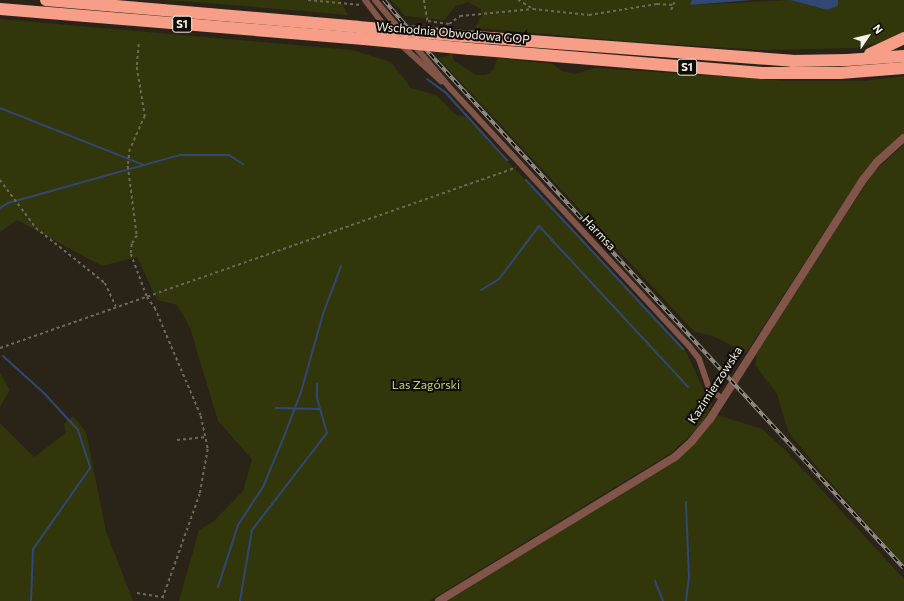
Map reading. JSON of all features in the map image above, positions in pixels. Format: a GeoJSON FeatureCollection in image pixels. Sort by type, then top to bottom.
{"type":"FeatureCollection","features":[{"type":"Feature","properties":{"kind":"highway","name":"Wschodnia Obwodowa GOP"},"geometry":{"type":"LineString","coordinates":[[46,0],[463,36],[792,61],[848,60],[904,56]]}},
{"type":"Feature","properties":{"kind":"highway","name":"Wschodnia Obwodowa GOP"},"geometry":{"type":"LineString","coordinates":[[0,9],[762,73],[840,73],[904,68]]}},
{"type":"Feature","properties":{"kind":"highway"},"geometry":{"type":"LineString","coordinates":[[848,60],[887,48],[904,38]]}},
{"type":"Feature","properties":{"kind":"street","name":"Harmsa"},"geometry":{"type":"LineString","coordinates":[[365,0],[403,47],[450,88]]}},
{"type":"Feature","properties":{"kind":"street","name":"Harmsa"},"geometry":{"type":"LineString","coordinates":[[375,0],[450,88],[689,346],[699,359],[709,388],[722,399]]}},
{"type":"Feature","properties":{"kind":"street","name":"Kazimierzowska"},"geometry":{"type":"LineString","coordinates":[[439,601],[675,457],[710,419],[863,180],[877,162],[904,138]]}},
{"type":"Feature","properties":{"kind":"path"},"geometry":{"type":"LineString","coordinates":[[308,0],[369,6]]}},
{"type":"Feature","properties":{"kind":"path"},"geometry":{"type":"LineString","coordinates":[[424,0],[428,21],[449,24],[460,16],[533,9],[589,15],[657,4],[673,5]]}},
{"type":"Feature","properties":{"kind":"path"},"geometry":{"type":"LineString","coordinates":[[518,0],[533,9]]}},
{"type":"Feature","properties":{"kind":"path"},"geometry":{"type":"LineString","coordinates":[[671,10],[675,0]]}},
{"type":"Feature","properties":{"kind":"path"},"geometry":{"type":"LineString","coordinates":[[139,44],[137,67],[145,116],[130,149],[128,166],[137,236],[132,244],[131,254],[147,297],[155,308],[201,416],[206,437],[207,460],[200,494],[162,597],[162,601]]}},
{"type":"Feature","properties":{"kind":"path"},"geometry":{"type":"LineString","coordinates":[[0,348],[522,165]]}},
{"type":"Feature","properties":{"kind":"path"},"geometry":{"type":"LineString","coordinates":[[0,180],[36,228],[105,283],[116,307]]}},
{"type":"Feature","properties":{"kind":"path"},"geometry":{"type":"LineString","coordinates":[[177,440],[206,437]]}},
{"type":"Feature","properties":{"kind":"path"},"geometry":{"type":"LineString","coordinates":[[137,593],[162,597]]}},
{"type":"Feature","properties":{"kind":"green space"},"geometry":{"type":"Polygon","coordinates":[[[165,0],[340,0],[348,15],[209,3],[165,0]]]}},
{"type":"Feature","properties":{"kind":"green space"},"geometry":{"type":"Polygon","coordinates":[[[391,0],[692,0],[691,5],[790,0],[827,10],[838,6],[838,0],[904,0],[904,32],[880,43],[854,48],[763,50],[636,42],[475,28],[481,16],[481,9],[468,2],[456,6],[444,20],[405,16],[391,0]]]}},
{"type":"Feature","properties":{"kind":"green space","name":"Las Zagórski"},"geometry":{"type":"Polygon","coordinates":[[[0,19],[352,50],[391,62],[411,88],[436,95],[455,114],[466,117],[685,350],[703,388],[710,397],[712,404],[709,412],[695,431],[671,453],[429,601],[179,601],[199,530],[214,521],[243,491],[252,459],[218,421],[190,328],[177,305],[157,300],[137,257],[102,266],[17,220],[0,232],[0,19]]]}},
{"type":"Feature","properties":{"kind":"green space"},"geometry":{"type":"Polygon","coordinates":[[[452,54],[454,61],[476,75],[486,75],[493,70],[498,58],[553,64],[562,71],[575,74],[597,68],[789,81],[865,81],[904,76],[904,133],[876,159],[855,185],[746,353],[713,336],[695,332],[438,58],[452,54]]]}},
{"type":"Feature","properties":{"kind":"green space"},"geometry":{"type":"Polygon","coordinates":[[[904,144],[904,565],[819,470],[788,431],[777,394],[755,365],[757,354],[769,333],[873,173],[904,144]]]}},
{"type":"Feature","properties":{"kind":"green space"},"geometry":{"type":"Polygon","coordinates":[[[0,373],[10,390],[0,407],[0,373]]]}},
{"type":"Feature","properties":{"kind":"green space"},"geometry":{"type":"Polygon","coordinates":[[[717,415],[762,429],[784,449],[904,579],[904,601],[447,601],[676,460],[705,432],[717,415]]]}},
{"type":"Feature","properties":{"kind":"green space"},"geometry":{"type":"Polygon","coordinates":[[[73,416],[86,432],[106,531],[133,601],[0,601],[0,423],[34,457],[66,433],[64,424],[73,416]]]}},
{"type":"Feature","properties":{"kind":"water"},"geometry":{"type":"Polygon","coordinates":[[[692,0],[753,0],[690,5],[692,0]]]}},
{"type":"Feature","properties":{"kind":"water"},"geometry":{"type":"Polygon","coordinates":[[[790,0],[838,0],[838,6],[827,10],[790,0]]]}},
{"type":"Feature","properties":{"kind":"waterway"},"geometry":{"type":"LineString","coordinates":[[427,79],[446,93],[507,160]]}},
{"type":"Feature","properties":{"kind":"waterway"},"geometry":{"type":"LineString","coordinates":[[0,108],[144,165]]}},
{"type":"Feature","properties":{"kind":"waterway"},"geometry":{"type":"LineString","coordinates":[[0,208],[8,203],[180,155],[229,155],[243,164]]}},
{"type":"Feature","properties":{"kind":"waterway"},"geometry":{"type":"LineString","coordinates":[[526,180],[683,349]]}},
{"type":"Feature","properties":{"kind":"waterway"},"geometry":{"type":"LineString","coordinates":[[481,290],[499,279],[539,226],[688,387]]}},
{"type":"Feature","properties":{"kind":"waterway"},"geometry":{"type":"LineString","coordinates":[[218,587],[238,525],[263,487],[285,434],[301,392],[323,314],[341,266]]}},
{"type":"Feature","properties":{"kind":"waterway"},"geometry":{"type":"LineString","coordinates":[[3,356],[43,392],[78,430],[90,468],[33,549],[31,601]]}},
{"type":"Feature","properties":{"kind":"waterway"},"geometry":{"type":"LineString","coordinates":[[240,601],[252,530],[327,433],[317,398],[317,384]]}},
{"type":"Feature","properties":{"kind":"waterway"},"geometry":{"type":"LineString","coordinates":[[276,408],[320,409]]}},
{"type":"Feature","properties":{"kind":"waterway"},"geometry":{"type":"LineString","coordinates":[[686,502],[689,578],[686,601]]}},
{"type":"Feature","properties":{"kind":"waterway"},"geometry":{"type":"LineString","coordinates":[[655,581],[663,601]]}},
{"type":"Feature","properties":{"kind":"railway"},"geometry":{"type":"LineString","coordinates":[[384,0],[430,54],[904,568]]}}]}
